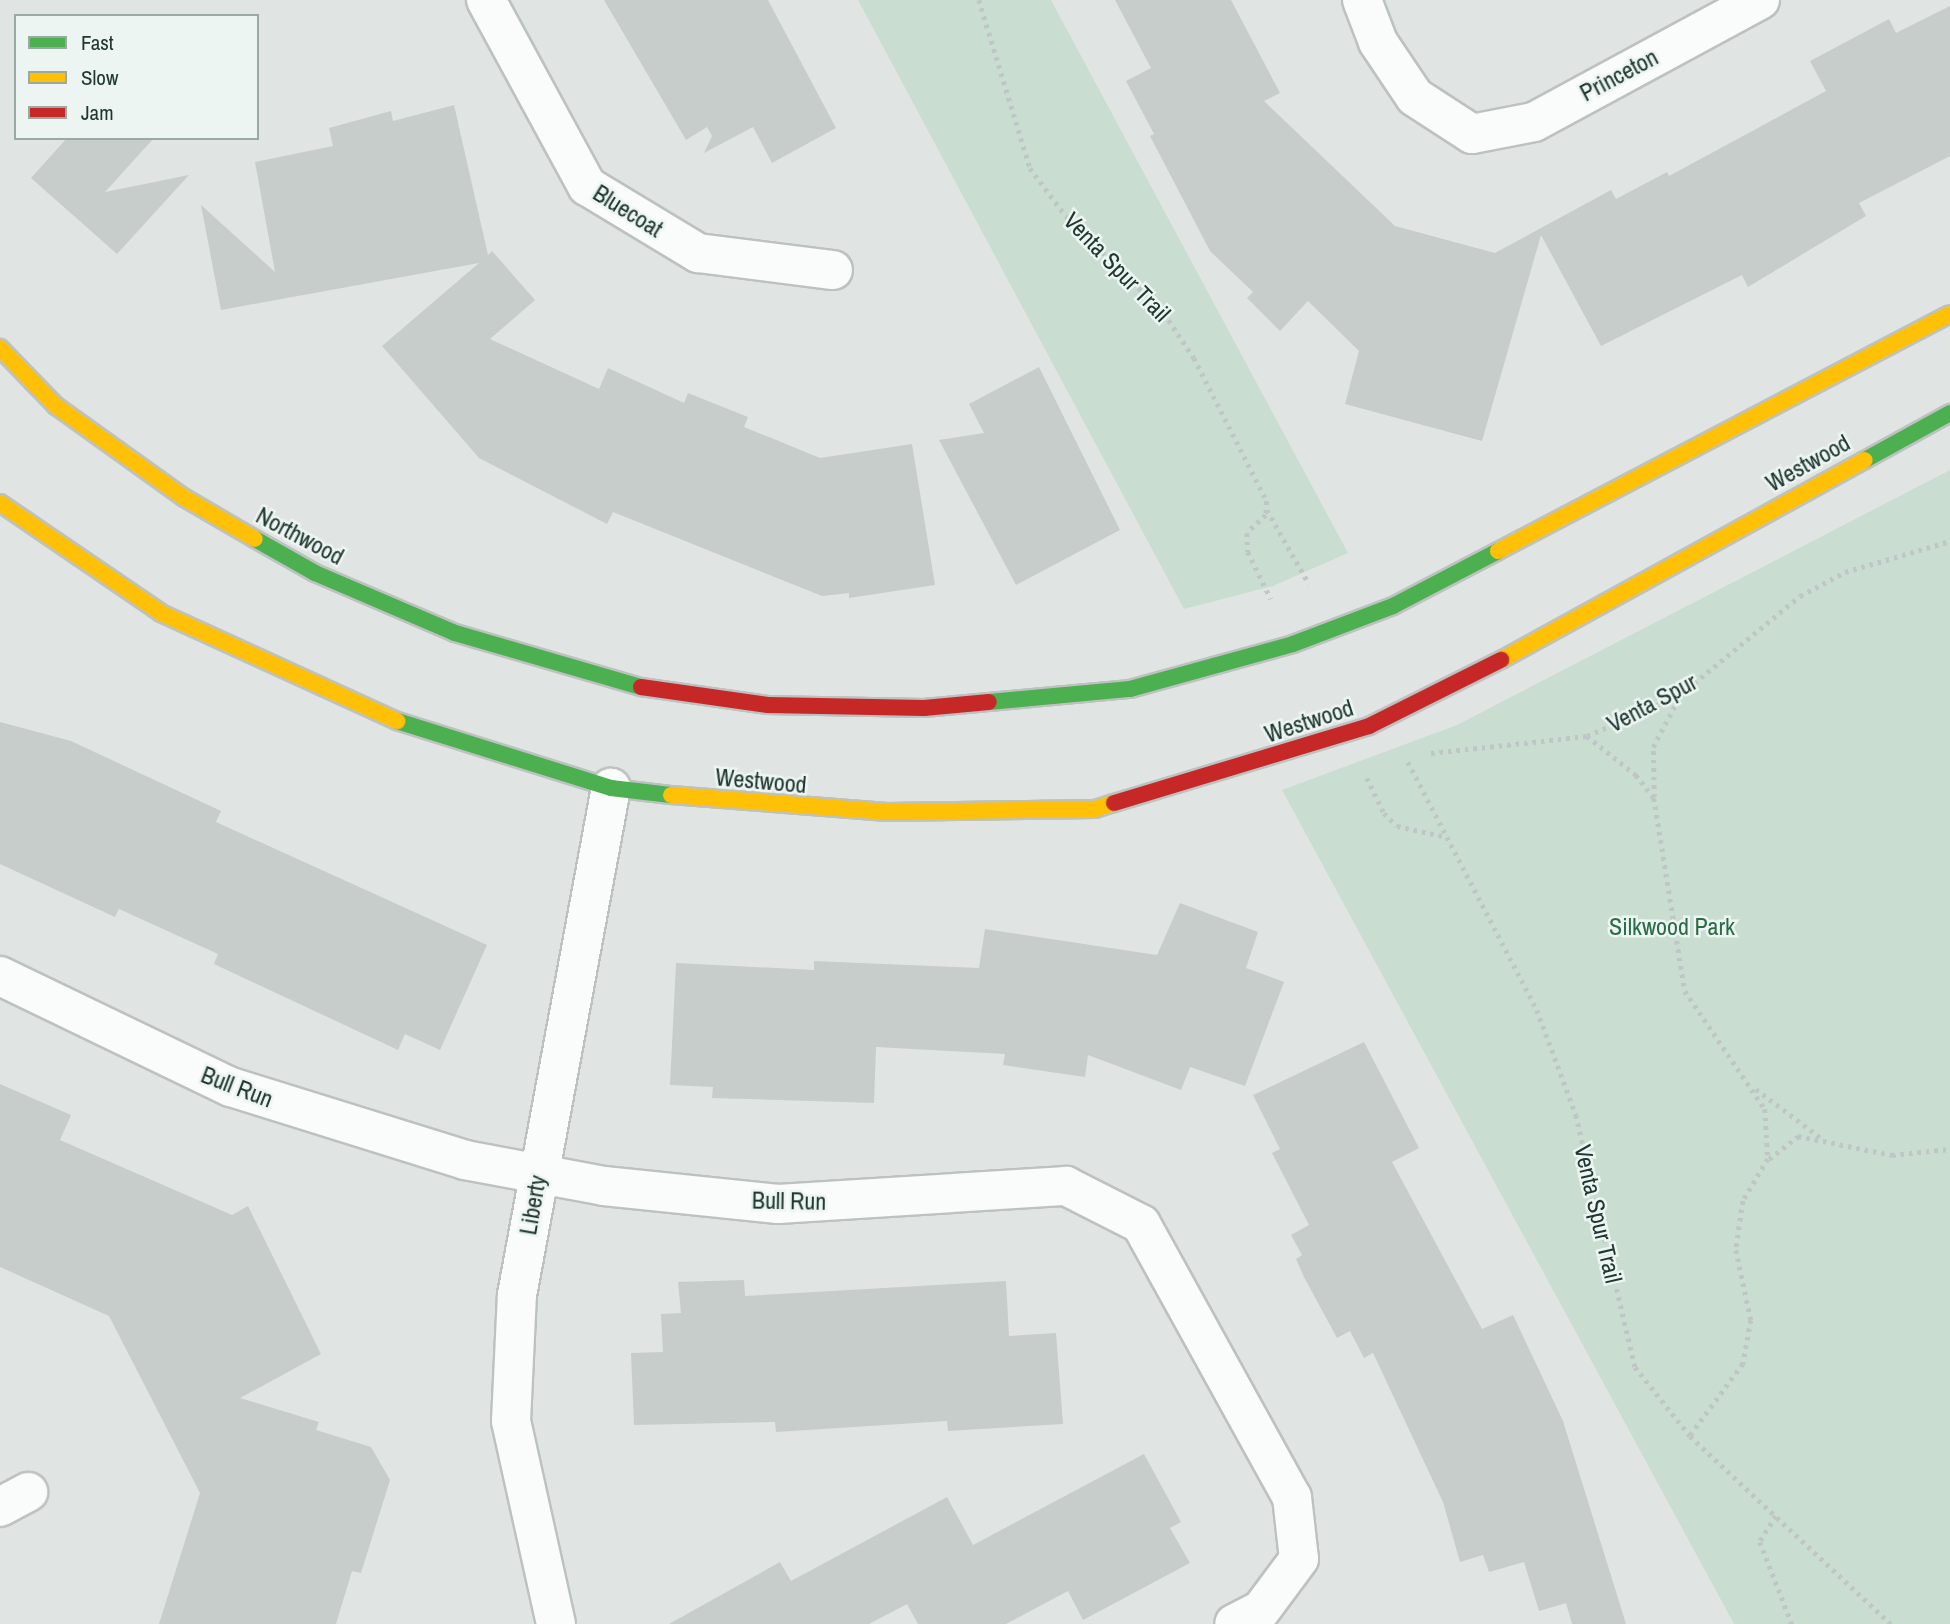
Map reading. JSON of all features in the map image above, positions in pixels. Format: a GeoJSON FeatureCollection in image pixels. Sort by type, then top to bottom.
{"type":"FeatureCollection","features":[{"type":"Feature","properties":{"kind":"street","name":"Bluecoat"},"geometry":{"type":"LineString","coordinates":[[486,0],[587,186],[698,253],[833,270]]}},
{"type":"Feature","properties":{"kind":"street","name":"Princeton"},"geometry":{"type":"LineString","coordinates":[[1362,0],[1378,42],[1415,97],[1472,134],[1534,121],[1760,0]]}},
{"type":"Feature","properties":{"kind":"street","name":"Northwood"},"geometry":{"type":"LineString","coordinates":[[0,348],[56,406],[151,474],[315,573],[455,633],[622,684],[768,705],[924,708],[1130,688],[1280,647],[1393,606],[1476,565],[1950,314]]}},
{"type":"Feature","properties":{"kind":"street","name":"Westwood"},"geometry":{"type":"LineString","coordinates":[[611,788],[748,805],[887,812],[1107,805],[1369,726],[1510,655],[1950,413]]}},
{"type":"Feature","properties":{"kind":"street"},"geometry":{"type":"LineString","coordinates":[[0,503],[161,613],[361,708],[478,749],[611,788]]}},
{"type":"Feature","properties":{"kind":"street","name":"Liberty"},"geometry":{"type":"LineString","coordinates":[[556,1624],[511,1421],[517,1295],[611,788]]}},
{"type":"Feature","properties":{"kind":"street","name":"Bull Run"},"geometry":{"type":"LineString","coordinates":[[0,976],[231,1087],[465,1160],[538,1174],[778,1204],[1066,1186],[1140,1224],[1292,1497],[1299,1559],[1261,1610],[1234,1624]]}},
{"type":"Feature","properties":{"kind":"path","name":"Venta Spur Trail"},"geometry":{"type":"LineString","coordinates":[[979,0],[1030,168],[1066,216],[1164,313],[1194,358],[1266,509],[1310,586]]}},
{"type":"Feature","properties":{"kind":"path"},"geometry":{"type":"LineString","coordinates":[[1266,509],[1247,533],[1248,552],[1272,600]]}},
{"type":"Feature","properties":{"kind":"path","name":"Venta Spur"},"geometry":{"type":"LineString","coordinates":[[1396,762],[1406,758],[1587,736],[1681,694],[1800,596],[1845,572],[1950,541]]}},
{"type":"Feature","properties":{"kind":"path"},"geometry":{"type":"LineString","coordinates":[[1681,694],[1653,747],[1654,798],[1685,991],[1753,1086],[1765,1109],[1768,1159]]}},
{"type":"Feature","properties":{"kind":"path"},"geometry":{"type":"LineString","coordinates":[[1587,736],[1636,775],[1654,798]]}},
{"type":"Feature","properties":{"kind":"path","name":"Venta Spur Trail"},"geometry":{"type":"LineString","coordinates":[[1406,758],[1538,1010],[1576,1115],[1635,1367],[1690,1436],[1891,1624]]}},
{"type":"Feature","properties":{"kind":"path"},"geometry":{"type":"LineString","coordinates":[[1374,771],[1364,775],[1397,826],[1447,837]]}},
{"type":"Feature","properties":{"kind":"path"},"geometry":{"type":"LineString","coordinates":[[1753,1086],[1825,1140]]}},
{"type":"Feature","properties":{"kind":"path"},"geometry":{"type":"LineString","coordinates":[[1690,1436],[1743,1364],[1751,1320],[1736,1250],[1743,1201],[1768,1159],[1798,1136],[1892,1155],[1950,1149]]}},
{"type":"Feature","properties":{"kind":"path"},"geometry":{"type":"LineString","coordinates":[[1776,1516],[1760,1542],[1792,1624]]}},
{"type":"Feature","properties":{"kind":"green space"},"geometry":{"type":"Polygon","coordinates":[[[858,0],[1051,0],[1348,553],[1273,586],[1184,609],[858,0]]]}},
{"type":"Feature","properties":{"kind":"green space","name":"Silkwood Park"},"geometry":{"type":"Polygon","coordinates":[[[1950,470],[1950,1624],[1734,1624],[1282,790],[1457,725],[1950,470]]]}},
{"type":"Feature","properties":{"kind":"building"},"geometry":{"type":"Polygon","coordinates":[[[604,0],[768,0],[836,128],[772,163],[753,127],[704,153],[712,136],[707,127],[686,140],[604,0]]]}},
{"type":"Feature","properties":{"kind":"building"},"geometry":{"type":"Polygon","coordinates":[[[1115,0],[1231,0],[1280,93],[1264,101],[1395,226],[1495,253],[1611,190],[1616,199],[1667,172],[1669,176],[1826,91],[1810,61],[1889,19],[1896,33],[1950,6],[1950,156],[1859,203],[1866,216],[1748,287],[1742,275],[1601,346],[1541,235],[1482,441],[1345,404],[1359,351],[1308,301],[1280,331],[1247,298],[1253,292],[1210,251],[1150,136],[1154,134],[1126,81],[1151,68],[1115,0]]]}},
{"type":"Feature","properties":{"kind":"building"},"geometry":{"type":"Polygon","coordinates":[[[454,105],[488,255],[492,251],[535,300],[490,339],[599,389],[608,368],[684,403],[688,393],[748,417],[744,427],[820,458],[912,444],[935,585],[849,598],[849,593],[822,596],[613,512],[607,524],[479,458],[382,346],[479,263],[221,310],[201,205],[275,272],[255,162],[333,146],[329,128],[391,111],[393,121],[454,105]]]}},
{"type":"Feature","properties":{"kind":"building"},"geometry":{"type":"Polygon","coordinates":[[[65,140],[152,140],[105,192],[189,175],[117,254],[31,178],[65,140]]]}},
{"type":"Feature","properties":{"kind":"building"},"geometry":{"type":"Polygon","coordinates":[[[1039,367],[1120,530],[1016,585],[939,440],[984,433],[969,404],[1039,367]]]}},
{"type":"Feature","properties":{"kind":"building"},"geometry":{"type":"Polygon","coordinates":[[[0,722],[71,741],[221,811],[216,822],[487,945],[440,1050],[405,1034],[398,1050],[214,964],[218,954],[119,909],[115,917],[0,864],[0,722]]]}},
{"type":"Feature","properties":{"kind":"building"},"geometry":{"type":"Polygon","coordinates":[[[1180,903],[1258,932],[1246,968],[1284,982],[1245,1086],[1190,1067],[1181,1090],[1088,1055],[1085,1077],[1003,1065],[1005,1054],[876,1047],[874,1103],[712,1098],[713,1087],[670,1085],[676,963],[814,970],[814,961],[979,968],[985,929],[1157,955],[1180,903]]]}},
{"type":"Feature","properties":{"kind":"building"},"geometry":{"type":"Polygon","coordinates":[[[1364,1042],[1419,1148],[1392,1162],[1482,1329],[1513,1315],[1563,1421],[1626,1624],[1572,1624],[1566,1603],[1539,1611],[1524,1562],[1489,1572],[1483,1555],[1460,1562],[1443,1502],[1373,1353],[1364,1358],[1350,1331],[1337,1338],[1304,1277],[1296,1259],[1302,1255],[1291,1235],[1309,1225],[1272,1153],[1280,1149],[1253,1095],[1364,1042]]]}},
{"type":"Feature","properties":{"kind":"building"},"geometry":{"type":"Polygon","coordinates":[[[0,1084],[71,1115],[60,1140],[232,1215],[248,1206],[321,1354],[240,1398],[319,1422],[316,1430],[371,1447],[390,1480],[361,1573],[352,1571],[336,1624],[159,1624],[200,1493],[109,1316],[0,1267],[0,1084]]]}},
{"type":"Feature","properties":{"kind":"building"},"geometry":{"type":"Polygon","coordinates":[[[744,1280],[745,1296],[1006,1281],[1009,1336],[1056,1333],[1063,1424],[948,1431],[947,1421],[776,1432],[775,1422],[634,1425],[631,1353],[663,1352],[661,1314],[681,1313],[678,1282],[744,1280]]]}},
{"type":"Feature","properties":{"kind":"building"},"geometry":{"type":"Polygon","coordinates":[[[1144,1454],[1181,1522],[1170,1528],[1190,1563],[1083,1620],[1068,1591],[1006,1624],[918,1624],[907,1604],[869,1624],[669,1624],[780,1562],[791,1581],[947,1497],[973,1545],[1144,1454]]]}},
{"type":"Feature","properties":{"kind":"traffic: fast"},"geometry":{"type":"LineString","coordinates":[[1865,460],[1950,413]]}},
{"type":"Feature","properties":{"kind":"traffic: fast"},"geometry":{"type":"LineString","coordinates":[[255,539],[315,573],[455,633],[641,687]]}},
{"type":"Feature","properties":{"kind":"traffic: fast"},"geometry":{"type":"LineString","coordinates":[[989,702],[1130,689],[1293,644],[1393,606],[1498,551]]}},
{"type":"Feature","properties":{"kind":"traffic: fast"},"geometry":{"type":"LineString","coordinates":[[397,721],[611,788],[671,795]]}},
{"type":"Feature","properties":{"kind":"traffic: slow"},"geometry":{"type":"LineString","coordinates":[[1498,551],[1950,314]]}},
{"type":"Feature","properties":{"kind":"traffic: slow"},"geometry":{"type":"LineString","coordinates":[[0,348],[56,406],[183,497],[255,539]]}},
{"type":"Feature","properties":{"kind":"traffic: slow"},"geometry":{"type":"LineString","coordinates":[[1501,660],[1865,460]]}},
{"type":"Feature","properties":{"kind":"traffic: slow"},"geometry":{"type":"LineString","coordinates":[[0,503],[161,613],[397,721]]}},
{"type":"Feature","properties":{"kind":"traffic: slow"},"geometry":{"type":"LineString","coordinates":[[671,795],[887,812],[1095,809],[1114,803]]}},
{"type":"Feature","properties":{"kind":"traffic: jam"},"geometry":{"type":"LineString","coordinates":[[1114,803],[1369,726],[1501,660]]}},
{"type":"Feature","properties":{"kind":"traffic: jam"},"geometry":{"type":"LineString","coordinates":[[641,687],[768,705],[924,708],[989,702]]}}]}
